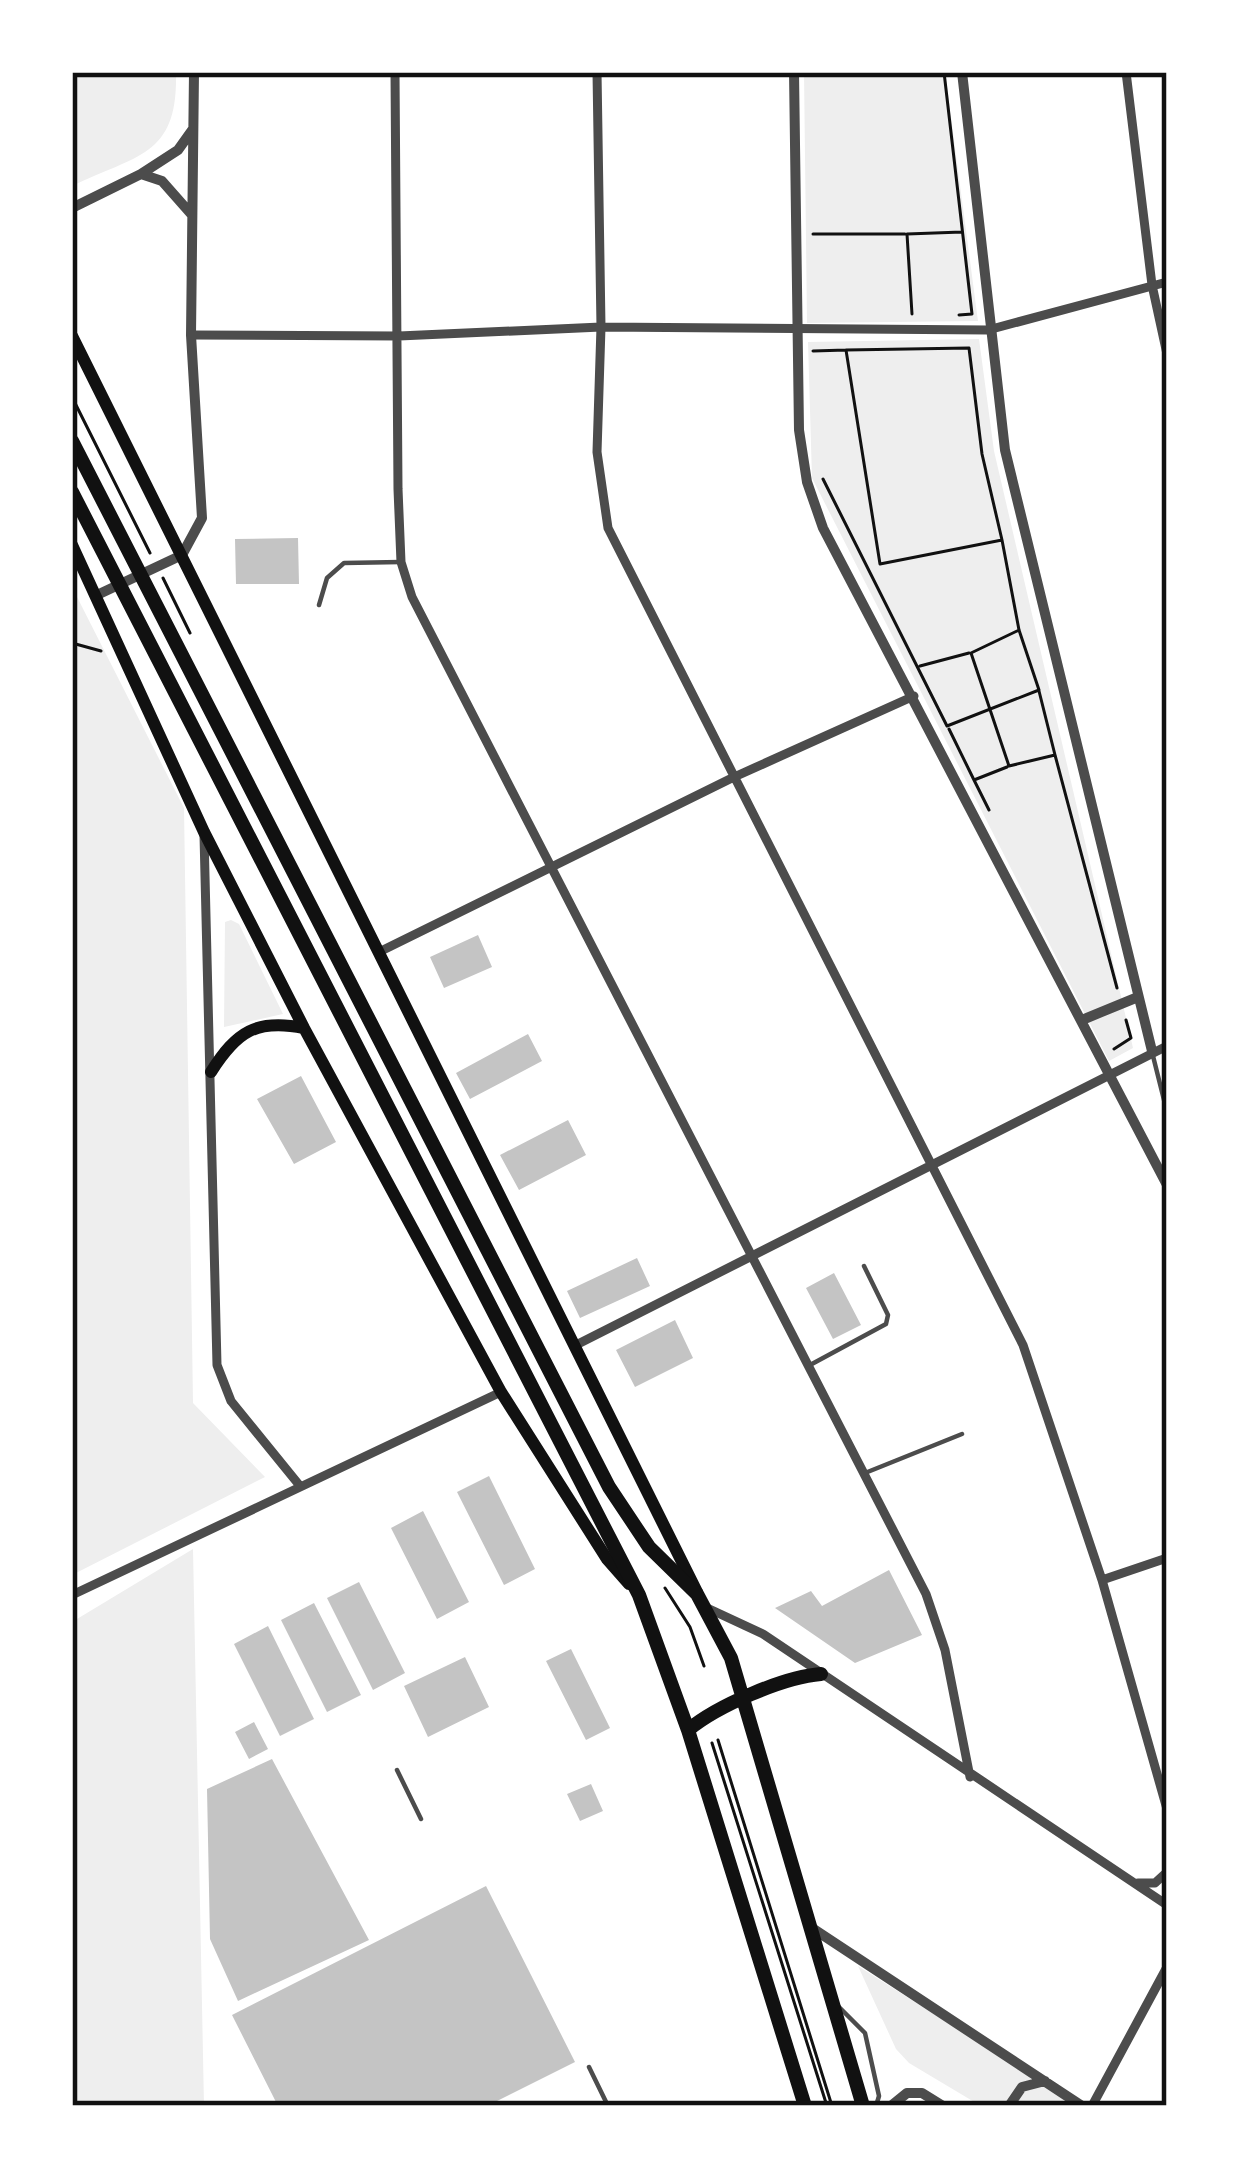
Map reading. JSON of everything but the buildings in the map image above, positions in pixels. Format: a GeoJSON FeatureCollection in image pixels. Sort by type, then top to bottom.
{"type":"FeatureCollection","features":[{"type":"Feature","properties":{"kind":"main road"},"geometry":{"type":"LineString","coordinates":[[72,336],[701,1600],[746,1700],[806,1924],[863,2106]]}},
{"type":"Feature","properties":{"kind":"main road"},"geometry":{"type":"LineString","coordinates":[[72,441],[609,1487],[649,1547],[701,1600]]}},
{"type":"Feature","properties":{"kind":"main road"},"geometry":{"type":"LineString","coordinates":[[72,492],[639,1595],[688,1730],[805,2106]]}},
{"type":"Feature","properties":{"kind":"main road"},"geometry":{"type":"LineString","coordinates":[[72,545],[204,832],[304,1028],[501,1392],[607,1559],[639,1595]]}},
{"type":"Feature","properties":{"kind":"main road"},"geometry":{"type":"LineString","coordinates":[[211,1072],[240,1032],[262,1024],[304,1028]]}},
{"type":"Feature","properties":{"kind":"main road"},"geometry":{"type":"LineString","coordinates":[[688,1730],[714,1712],[784,1681],[821,1674]]}},
{"type":"Feature","properties":{"kind":"street"},"geometry":{"type":"LineString","coordinates":[[98,596],[182,555],[202,518],[191,335],[194,72]]}},
{"type":"Feature","properties":{"kind":"street"},"geometry":{"type":"LineString","coordinates":[[395,72],[401,562],[458,692],[553,865],[926,1594],[945,1651],[970,1777]]}},
{"type":"Feature","properties":{"kind":"street"},"geometry":{"type":"LineString","coordinates":[[597,72],[601,327],[597,452],[608,528],[1023,1345],[1102,1580],[1167,1809]]}},
{"type":"Feature","properties":{"kind":"street"},"geometry":{"type":"LineString","coordinates":[[794,72],[800,430],[807,482],[823,528],[1167,1185]]}},
{"type":"Feature","properties":{"kind":"street"},"geometry":{"type":"LineString","coordinates":[[962,72],[1004,450],[1152,1051]]}},
{"type":"Feature","properties":{"kind":"street"},"geometry":{"type":"LineString","coordinates":[[1126,72],[1152,285],[1167,354]]}},
{"type":"Feature","properties":{"kind":"street"},"geometry":{"type":"LineString","coordinates":[[72,208],[178,150],[195,126]]}},
{"type":"Feature","properties":{"kind":"street"},"geometry":{"type":"LineString","coordinates":[[141,174],[162,181],[193,215]]}},
{"type":"Feature","properties":{"kind":"street"},"geometry":{"type":"LineString","coordinates":[[191,335],[399,336],[601,327],[988,330],[1167,282]]}},
{"type":"Feature","properties":{"kind":"street"},"geometry":{"type":"LineString","coordinates":[[380,952],[732,778],[914,696]]}},
{"type":"Feature","properties":{"kind":"street"},"geometry":{"type":"LineString","coordinates":[[204,832],[221,1385],[300,1486]]}},
{"type":"Feature","properties":{"kind":"street"},"geometry":{"type":"LineString","coordinates":[[1082,1020],[1138,997]]}},
{"type":"Feature","properties":{"kind":"street"},"geometry":{"type":"LineString","coordinates":[[574,1346],[1167,1046]]}},
{"type":"Feature","properties":{"kind":"street"},"geometry":{"type":"LineString","coordinates":[[72,1595],[501,1392]]}},
{"type":"Feature","properties":{"kind":"street"},"geometry":{"type":"LineString","coordinates":[[1102,1580],[1167,1558]]}},
{"type":"Feature","properties":{"kind":"street"},"geometry":{"type":"LineString","coordinates":[[701,1600],[763,1634],[1167,1905]]}},
{"type":"Feature","properties":{"kind":"street"},"geometry":{"type":"LineString","coordinates":[[1132,1882],[1155,1883],[1167,1872]]}},
{"type":"Feature","properties":{"kind":"street"},"geometry":{"type":"LineString","coordinates":[[806,1924],[1082,2106]]}},
{"type":"Feature","properties":{"kind":"street"},"geometry":{"type":"LineString","coordinates":[[1092,2106],[1167,1966]]}},
{"type":"Feature","properties":{"kind":"street"},"geometry":{"type":"LineString","coordinates":[[1009,2106],[1022,2086],[1045,2081]]}},
{"type":"Feature","properties":{"kind":"street"},"geometry":{"type":"LineString","coordinates":[[891,2106],[907,2093],[922,2093],[943,2106]]}},
{"type":"Feature","properties":{"kind":"lane"},"geometry":{"type":"LineString","coordinates":[[320,605],[327,578],[344,563],[401,562]]}},
{"type":"Feature","properties":{"kind":"lane"},"geometry":{"type":"LineString","coordinates":[[1152,1051],[1167,1112]]}},
{"type":"Feature","properties":{"kind":"lane"},"geometry":{"type":"LineString","coordinates":[[810,1365],[886,1324],[888,1316],[863,1266]]}},
{"type":"Feature","properties":{"kind":"lane"},"geometry":{"type":"LineString","coordinates":[[866,1473],[962,1434]]}},
{"type":"Feature","properties":{"kind":"lane"},"geometry":{"type":"LineString","coordinates":[[397,1770],[422,1819]]}},
{"type":"Feature","properties":{"kind":"lane"},"geometry":{"type":"LineString","coordinates":[[827,1994],[865,2033],[876,2106]]}},
{"type":"Feature","properties":{"kind":"lane"},"geometry":{"type":"LineString","coordinates":[[590,2066],[607,2104],[596,2106]]}},
{"type":"Feature","properties":{"kind":"path"},"geometry":{"type":"LineString","coordinates":[[944,72],[973,314],[952,315]]}},
{"type":"Feature","properties":{"kind":"path"},"geometry":{"type":"LineString","coordinates":[[806,234],[963,232]]}},
{"type":"Feature","properties":{"kind":"path"},"geometry":{"type":"LineString","coordinates":[[907,234],[912,316]]}},
{"type":"Feature","properties":{"kind":"path"},"geometry":{"type":"LineString","coordinates":[[812,350],[970,348],[982,454],[1019,630],[1131,1038],[1106,1054]]}},
{"type":"Feature","properties":{"kind":"path"},"geometry":{"type":"LineString","coordinates":[[846,350],[880,564],[1002,539]]}},
{"type":"Feature","properties":{"kind":"path"},"geometry":{"type":"LineString","coordinates":[[815,464],[995,823]]}},
{"type":"Feature","properties":{"kind":"path"},"geometry":{"type":"LineString","coordinates":[[918,667],[971,652],[1019,630]]}},
{"type":"Feature","properties":{"kind":"path"},"geometry":{"type":"LineString","coordinates":[[971,652],[1009,766]]}},
{"type":"Feature","properties":{"kind":"path"},"geometry":{"type":"LineString","coordinates":[[947,725],[1039,690]]}},
{"type":"Feature","properties":{"kind":"path"},"geometry":{"type":"LineString","coordinates":[[974,779],[1055,755]]}},
{"type":"Feature","properties":{"kind":"path"},"geometry":{"type":"LineString","coordinates":[[715,1742],[830,2106]]}},
{"type":"Feature","properties":{"kind":"shaded area"},"geometry":{"type":"Polygon","coordinates":[[[72,72],[176,72],[175,100],[162,137],[135,158],[72,186],[72,72]]]}},
{"type":"Feature","properties":{"kind":"shaded area"},"geometry":{"type":"Polygon","coordinates":[[[804,72],[945,72],[978,321],[807,323],[804,72]]]}},
{"type":"Feature","properties":{"kind":"shaded area"},"geometry":{"type":"Polygon","coordinates":[[[979,339],[994,451],[1133,1048],[1109,1061],[812,478],[808,342],[979,339]]]}},
{"type":"Feature","properties":{"kind":"shaded area"},"geometry":{"type":"Polygon","coordinates":[[[72,587],[184,808],[193,1403],[265,1477],[72,1575],[72,587]]]}},
{"type":"Feature","properties":{"kind":"shaded area"},"geometry":{"type":"Polygon","coordinates":[[[225,922],[239,924],[283,1014],[224,1027],[225,922]]]}},
{"type":"Feature","properties":{"kind":"shaded area"},"geometry":{"type":"Polygon","coordinates":[[[193,1549],[204,2106],[72,2106],[72,1622],[193,1549]]]}},
{"type":"Feature","properties":{"kind":"shaded area"},"geometry":{"type":"Polygon","coordinates":[[[858,1966],[1079,2106],[981,2106],[909,2063],[896,2049],[858,1966]]]}}]}
